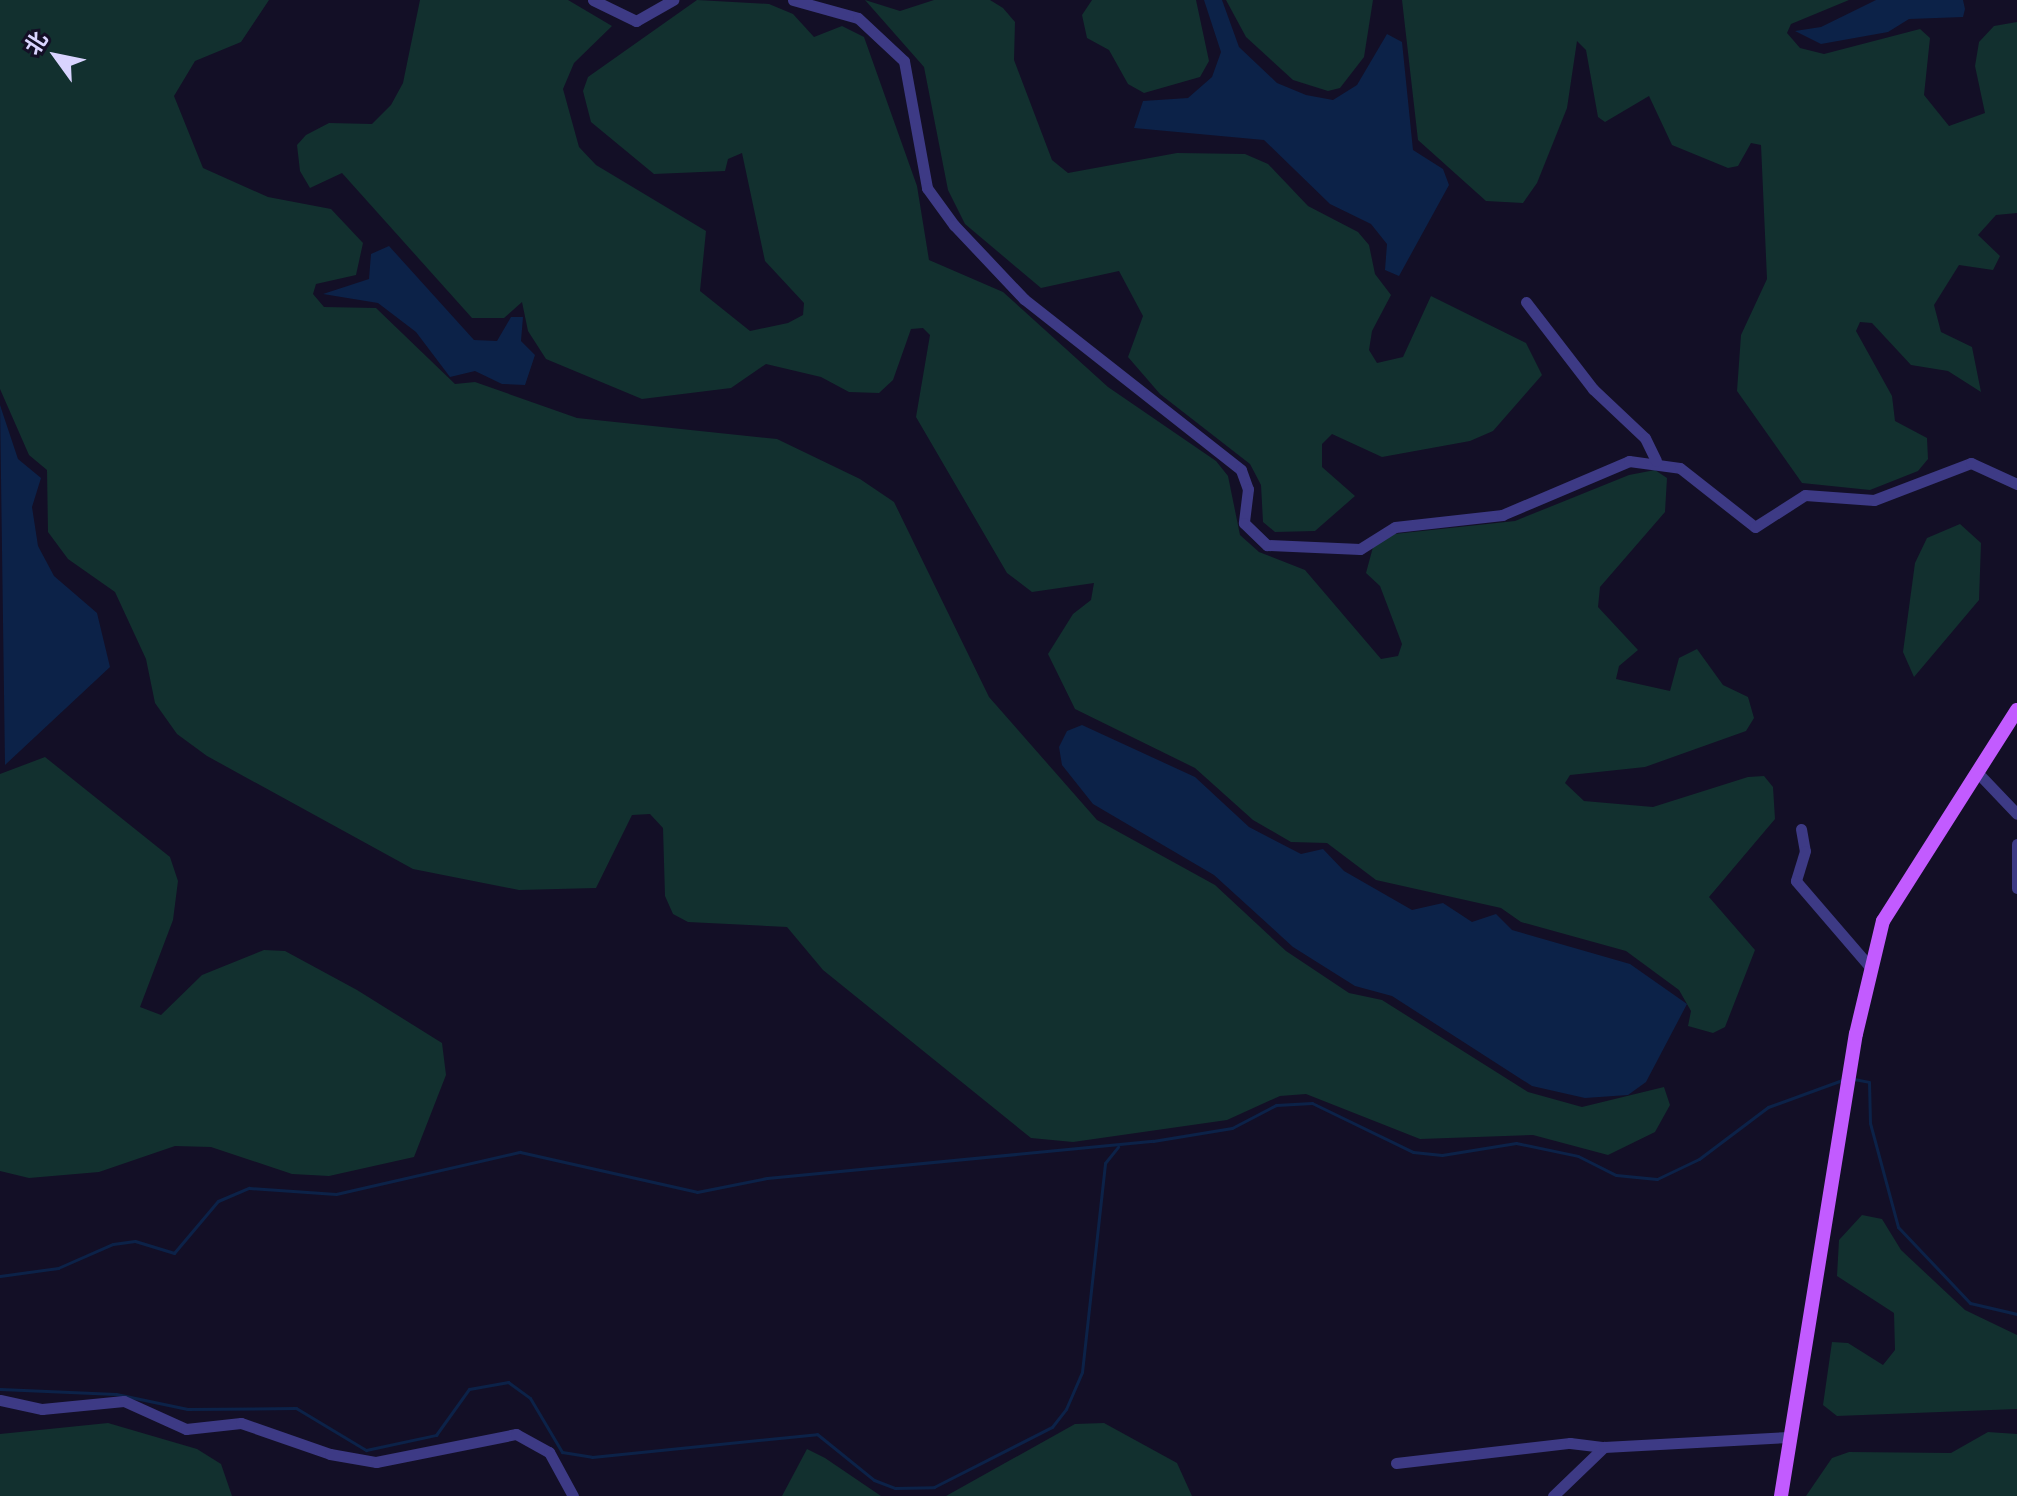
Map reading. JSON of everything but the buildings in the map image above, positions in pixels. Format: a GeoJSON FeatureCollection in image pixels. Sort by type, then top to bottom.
{"type":"FeatureCollection","features":[{"type":"Feature","properties":{"kind":"main road"},"geometry":{"type":"LineString","coordinates":[[1781,1496],[1870,967],[1894,895],[2017,710]]}},
{"type":"Feature","properties":{"kind":"street"},"geometry":{"type":"LineString","coordinates":[[593,0],[636,21],[673,0]]}},
{"type":"Feature","properties":{"kind":"street"},"geometry":{"type":"LineString","coordinates":[[793,0],[858,18],[904,61],[927,188],[945,213],[1024,299],[1235,464],[1248,489],[1244,523],[1267,545],[1360,549],[1395,527],[1502,515],[1629,461],[1656,461],[1680,468],[1755,527],[1805,495],[1874,500],[1971,463],[2017,484]]}},
{"type":"Feature","properties":{"kind":"street"},"geometry":{"type":"LineString","coordinates":[[1526,302],[1593,389],[1645,438],[1656,461]]}},
{"type":"Feature","properties":{"kind":"street"},"geometry":{"type":"LineString","coordinates":[[1976,771],[2017,814]]}},
{"type":"Feature","properties":{"kind":"street"},"geometry":{"type":"LineString","coordinates":[[1801,829],[1805,851],[1796,881],[1870,967]]}},
{"type":"Feature","properties":{"kind":"street"},"geometry":{"type":"LineString","coordinates":[[2017,844],[2017,888]]}},
{"type":"Feature","properties":{"kind":"street"},"geometry":{"type":"LineString","coordinates":[[0,1400],[42,1409],[124,1401],[186,1429],[241,1423],[330,1454],[376,1462],[516,1434],[549,1452],[573,1496]]}},
{"type":"Feature","properties":{"kind":"street"},"geometry":{"type":"LineString","coordinates":[[1396,1463],[1570,1443],[1604,1447],[1765,1444],[1790,1437]]}},
{"type":"Feature","properties":{"kind":"street"},"geometry":{"type":"LineString","coordinates":[[1553,1496],[1604,1447]]}},
{"type":"Feature","properties":{"kind":"green space"},"geometry":{"type":"Polygon","coordinates":[[[0,0],[269,0],[241,42],[195,61],[174,96],[203,168],[268,197],[331,209],[363,243],[356,275],[316,284],[313,294],[324,307],[376,308],[455,384],[475,382],[577,418],[777,439],[860,479],[894,502],[989,697],[1097,820],[1215,885],[1286,951],[1349,993],[1382,1000],[1528,1092],[1582,1107],[1664,1087],[1670,1105],[1655,1132],[1608,1155],[1533,1135],[1420,1139],[1306,1094],[1280,1096],[1227,1120],[1073,1142],[1031,1138],[823,970],[787,927],[688,922],[673,914],[665,896],[663,828],[650,814],[632,815],[596,888],[519,890],[413,869],[207,756],[177,734],[155,703],[146,659],[115,592],[68,559],[48,532],[47,470],[29,455],[0,389],[0,0]]]}},
{"type":"Feature","properties":{"kind":"green space"},"geometry":{"type":"Polygon","coordinates":[[[420,0],[568,0],[612,26],[574,63],[563,89],[579,147],[596,165],[706,231],[700,291],[750,331],[788,323],[803,315],[804,303],[765,261],[742,153],[728,159],[725,171],[654,174],[591,122],[583,91],[588,77],[697,0],[769,4],[793,14],[814,37],[842,26],[864,37],[917,186],[929,260],[1003,292],[1108,387],[1216,461],[1228,476],[1240,535],[1259,552],[1305,570],[1381,659],[1398,656],[1402,644],[1380,586],[1366,573],[1373,547],[1394,534],[1515,521],[1629,475],[1655,470],[1667,478],[1665,512],[1600,587],[1598,607],[1638,650],[1619,666],[1616,679],[1670,691],[1679,658],[1697,649],[1723,685],[1748,697],[1754,718],[1746,731],[1645,767],[1570,775],[1565,783],[1584,801],[1653,807],[1748,777],[1764,776],[1773,787],[1775,819],[1709,897],[1755,950],[1725,1027],[1713,1033],[1688,1026],[1691,1011],[1679,990],[1626,951],[1521,922],[1501,908],[1376,880],[1327,843],[1291,842],[1253,820],[1195,768],[1075,709],[1048,654],[1073,614],[1091,600],[1094,583],[1032,592],[1007,573],[916,417],[930,335],[923,328],[911,329],[893,380],[879,393],[849,392],[821,377],[766,364],[731,388],[642,399],[546,359],[528,331],[522,302],[504,318],[472,318],[342,173],[310,188],[300,171],[297,145],[306,135],[329,123],[372,124],[391,105],[403,83],[420,0]]]}},
{"type":"Feature","properties":{"kind":"green space"},"geometry":{"type":"Polygon","coordinates":[[[865,0],[900,11],[934,0],[990,0],[1003,8],[1015,22],[1014,60],[1052,160],[1068,173],[1177,153],[1245,154],[1268,164],[1308,206],[1358,232],[1369,245],[1375,274],[1391,295],[1372,331],[1369,350],[1377,363],[1403,357],[1431,296],[1526,343],[1542,375],[1493,431],[1470,441],[1382,457],[1332,434],[1322,444],[1322,467],[1355,496],[1315,531],[1275,532],[1263,522],[1261,485],[1250,464],[1160,394],[1128,357],[1143,316],[1119,271],[1041,288],[965,224],[948,190],[924,67],[865,0]]]}},
{"type":"Feature","properties":{"kind":"green space"},"geometry":{"type":"Polygon","coordinates":[[[1092,0],[1196,0],[1209,61],[1200,77],[1144,93],[1128,84],[1109,50],[1087,38],[1082,15],[1092,0]]]}},
{"type":"Feature","properties":{"kind":"green space"},"geometry":{"type":"Polygon","coordinates":[[[1226,0],[1373,0],[1364,57],[1340,88],[1328,91],[1293,80],[1246,37],[1226,0]]]}},
{"type":"Feature","properties":{"kind":"green space"},"geometry":{"type":"Polygon","coordinates":[[[1402,0],[1849,0],[1791,24],[1787,33],[1800,48],[1824,54],[1920,29],[1930,38],[1924,95],[1949,126],[1985,113],[1975,66],[1979,42],[1994,26],[2017,22],[2017,213],[1996,215],[1978,235],[2000,256],[1993,270],[1959,265],[1934,305],[1941,332],[1972,347],[1981,392],[1948,371],[1911,365],[1872,323],[1860,322],[1856,331],[1892,396],[1895,421],[1927,438],[1928,459],[1918,471],[1870,490],[1802,483],[1737,391],[1741,335],[1767,279],[1761,145],[1751,143],[1738,166],[1728,168],[1672,145],[1649,96],[1605,122],[1598,117],[1586,50],[1577,41],[1567,108],[1537,183],[1523,203],[1486,201],[1418,140],[1402,0]]]}},
{"type":"Feature","properties":{"kind":"green space"},"geometry":{"type":"Polygon","coordinates":[[[1960,524],[1981,543],[1979,600],[1914,677],[1903,652],[1915,563],[1927,538],[1960,524]]]}},
{"type":"Feature","properties":{"kind":"green space"},"geometry":{"type":"Polygon","coordinates":[[[45,757],[170,857],[178,881],[173,920],[140,1007],[161,1015],[202,975],[264,950],[285,951],[357,990],[442,1043],[446,1075],[414,1157],[329,1176],[292,1174],[211,1147],[175,1146],[99,1172],[29,1178],[0,1171],[0,774],[45,757]]]}},
{"type":"Feature","properties":{"kind":"green space"},"geometry":{"type":"Polygon","coordinates":[[[1862,1215],[1882,1219],[1901,1250],[1965,1310],[2017,1335],[2017,1409],[1837,1416],[1823,1405],[1832,1342],[1848,1343],[1883,1365],[1895,1350],[1894,1313],[1837,1276],[1839,1240],[1862,1215]]]}},
{"type":"Feature","properties":{"kind":"green space"},"geometry":{"type":"Polygon","coordinates":[[[108,1423],[197,1449],[221,1464],[232,1496],[0,1496],[0,1434],[108,1423]]]}},
{"type":"Feature","properties":{"kind":"green space"},"geometry":{"type":"Polygon","coordinates":[[[1104,1423],[1177,1463],[1192,1496],[946,1496],[1075,1424],[1104,1423]]]}},
{"type":"Feature","properties":{"kind":"green space"},"geometry":{"type":"Polygon","coordinates":[[[1988,1432],[2017,1434],[2017,1496],[1806,1496],[1832,1458],[1849,1452],[1951,1453],[1988,1432]]]}},
{"type":"Feature","properties":{"kind":"green space"},"geometry":{"type":"Polygon","coordinates":[[[807,1449],[825,1458],[881,1496],[782,1496],[807,1449]]]}},
{"type":"Feature","properties":{"kind":"water"},"geometry":{"type":"Polygon","coordinates":[[[1204,0],[1222,0],[1239,47],[1277,83],[1306,95],[1333,100],[1357,85],[1387,34],[1402,42],[1413,150],[1443,169],[1449,185],[1399,276],[1385,270],[1387,244],[1371,224],[1330,204],[1264,140],[1134,128],[1143,101],[1188,98],[1212,77],[1221,52],[1204,0]]]}},
{"type":"Feature","properties":{"kind":"water"},"geometry":{"type":"Polygon","coordinates":[[[1876,0],[1963,0],[1965,9],[1963,17],[1909,19],[1888,32],[1821,44],[1795,31],[1821,27],[1876,0]]]}},
{"type":"Feature","properties":{"kind":"water"},"geometry":{"type":"Polygon","coordinates":[[[389,246],[474,340],[497,341],[511,317],[523,317],[521,341],[535,355],[525,385],[502,384],[475,371],[450,377],[416,332],[378,303],[323,294],[369,279],[371,254],[389,246]]]}},
{"type":"Feature","properties":{"kind":"water"},"geometry":{"type":"Polygon","coordinates":[[[0,405],[18,459],[41,478],[32,507],[38,546],[54,576],[97,613],[110,667],[5,765],[0,405]]]}},
{"type":"Feature","properties":{"kind":"water"},"geometry":{"type":"Polygon","coordinates":[[[1082,725],[1195,777],[1249,827],[1301,854],[1323,849],[1344,871],[1412,910],[1443,903],[1472,922],[1496,914],[1512,930],[1630,964],[1687,1004],[1646,1082],[1628,1095],[1585,1098],[1532,1086],[1392,996],[1355,986],[1293,947],[1214,875],[1093,804],[1062,765],[1059,747],[1067,731],[1082,725]]]}},
{"type":"Feature","properties":{"kind":"waterway"},"geometry":{"type":"LineString","coordinates":[[1854,1079],[1869,1082],[1870,1123],[1898,1227],[1970,1303],[2017,1314]]}},
{"type":"Feature","properties":{"kind":"waterway"},"geometry":{"type":"LineString","coordinates":[[0,1276],[58,1268],[113,1244],[135,1241],[174,1253],[218,1201],[249,1188],[336,1194],[520,1152],[697,1192],[767,1178],[1153,1141],[1232,1128],[1276,1105],[1312,1103],[1413,1152],[1442,1155],[1516,1143],[1578,1156],[1616,1175],[1657,1179],[1699,1159],[1768,1107],[1842,1080]]}},
{"type":"Feature","properties":{"kind":"waterway"},"geometry":{"type":"LineString","coordinates":[[0,1389],[116,1394],[187,1409],[296,1408],[366,1450],[436,1435],[469,1389],[508,1382],[530,1398],[562,1452],[592,1457],[817,1434],[874,1480],[895,1488],[934,1487],[1052,1427],[1066,1409],[1082,1372],[1105,1163],[1118,1147]]}}]}
